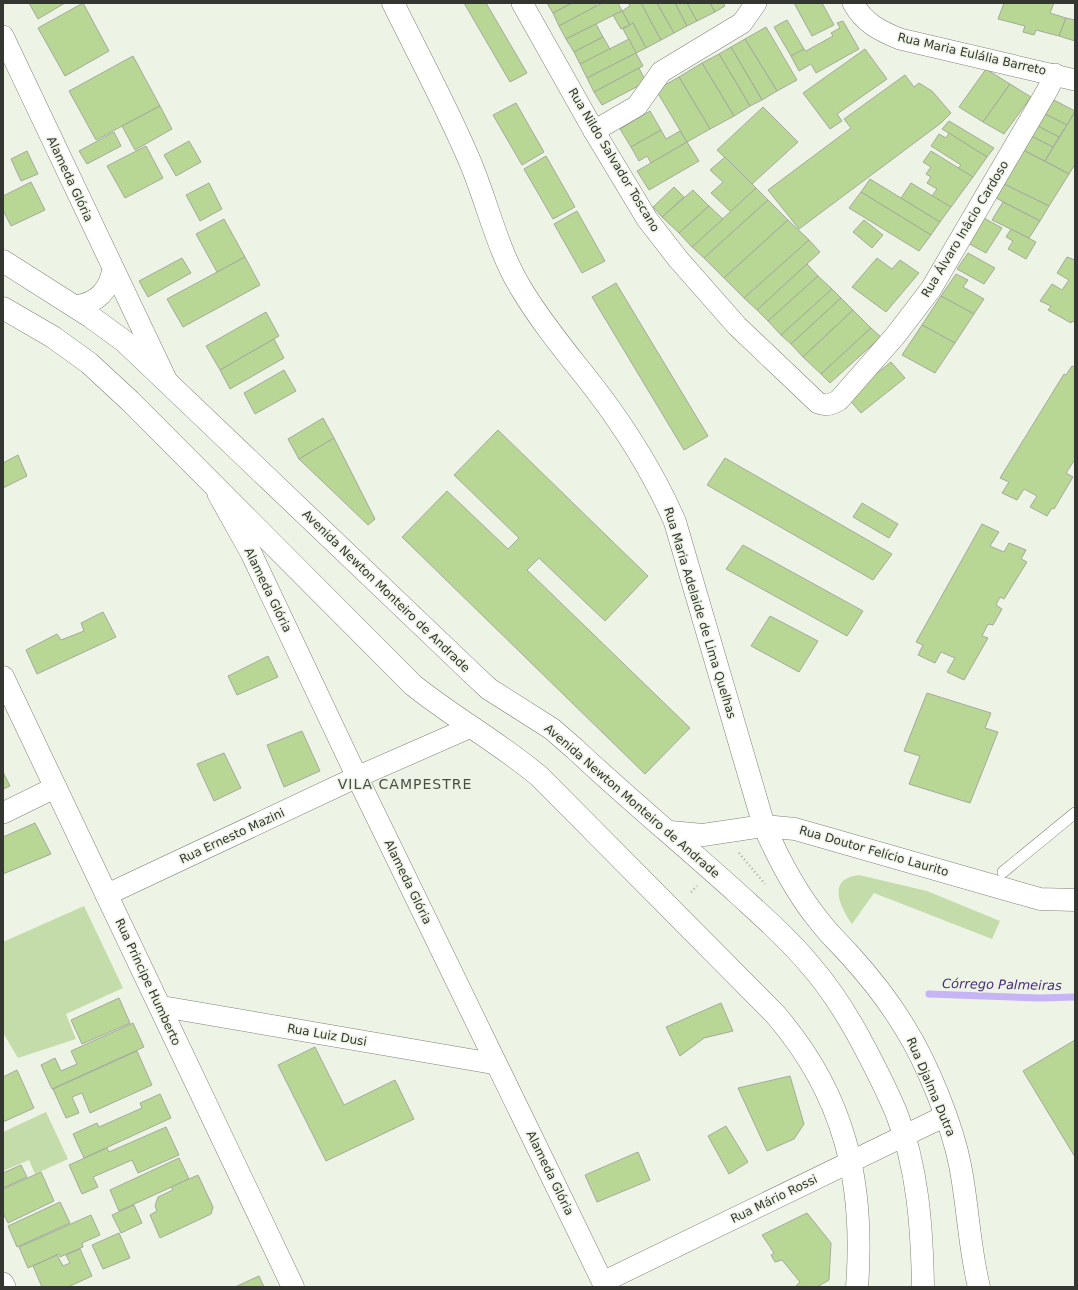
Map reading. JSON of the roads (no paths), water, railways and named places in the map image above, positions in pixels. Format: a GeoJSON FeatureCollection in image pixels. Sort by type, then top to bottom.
{"type":"FeatureCollection","features":[{"type":"Feature","properties":{"kind":"main road","name":"Rua Maria Adelaide de Lima Quelhas"},"geometry":{"type":"LineString","coordinates":[[393,3],[459,135],[508,261],[521,289],[552,334],[600,396],[643,458],[661,489],[675,522],[764,826],[775,850],[802,898]]}},
{"type":"Feature","properties":{"kind":"main road","name":"Avenida Newton Monteiro de Andrade"},"geometry":{"type":"LineString","coordinates":[[3,261],[75,306],[124,341],[474,675],[494,693],[552,729],[670,832],[766,920],[810,964],[852,1024],[874,1065],[896,1113],[904,1136],[918,1200],[921,1230],[923,1287]]}},
{"type":"Feature","properties":{"kind":"main road"},"geometry":{"type":"LineString","coordinates":[[3,308],[53,337],[89,363],[130,400],[413,685],[440,707],[519,760],[540,778],[776,1014],[798,1041],[817,1070],[835,1110],[851,1160],[858,1220],[857,1287]]}},
{"type":"Feature","properties":{"kind":"main road","name":"Rua Principe Humberto"},"geometry":{"type":"LineString","coordinates":[[3,677],[293,1287]]}},
{"type":"Feature","properties":{"kind":"main road","name":"Rua Doutor Felício Laurito"},"geometry":{"type":"LineString","coordinates":[[670,832],[703,835],[764,826],[808,832],[1040,899],[1075,900]]}},
{"type":"Feature","properties":{"kind":"main road","name":"Rua Djalma Dutra"},"geometry":{"type":"LineString","coordinates":[[802,898],[820,923],[878,989],[904,1027],[921,1059],[945,1116],[960,1165],[978,1287]]}},
{"type":"Feature","properties":{"kind":"street","name":"Rua Nildo Salvador Toscano"},"geometry":{"type":"LineString","coordinates":[[522,3],[594,131],[647,219],[678,259],[738,326],[818,403],[825,405]]}},
{"type":"Feature","properties":{"kind":"street"},"geometry":{"type":"LineString","coordinates":[[594,131],[637,106],[661,72],[742,23],[756,3]]}},
{"type":"Feature","properties":{"kind":"street","name":"Rua Maria Eulália Barreto"},"geometry":{"type":"LineString","coordinates":[[853,3],[857,11],[870,24],[884,33],[900,39],[1055,74],[1075,80]]}},
{"type":"Feature","properties":{"kind":"street","name":"Alameda Glória"},"geometry":{"type":"LineString","coordinates":[[3,36],[166,380]]}},
{"type":"Feature","properties":{"kind":"street","name":"Rua Álvaro Inâcio Cardoso"},"geometry":{"type":"LineString","coordinates":[[825,405],[832,404],[839,400],[895,336],[931,288],[1048,89],[1055,74]]}},
{"type":"Feature","properties":{"kind":"street"},"geometry":{"type":"LineString","coordinates":[[75,306],[88,304],[99,298],[108,285],[113,269]]}},
{"type":"Feature","properties":{"kind":"street","name":"Alameda Glória"},"geometry":{"type":"LineString","coordinates":[[209,478],[251,553],[357,777],[604,1284]]}},
{"type":"Feature","properties":{"kind":"street","name":"Rua Ernesto Mazini"},"geometry":{"type":"LineString","coordinates":[[106,895],[357,777],[471,728]]}},
{"type":"Feature","properties":{"kind":"street"},"geometry":{"type":"LineString","coordinates":[[3,813],[56,787]]}},
{"type":"Feature","properties":{"kind":"street","name":"Rua Luiz Dusi"},"geometry":{"type":"LineString","coordinates":[[159,1006],[496,1064]]}},
{"type":"Feature","properties":{"kind":"street","name":"Rua Mário Rossi"},"geometry":{"type":"LineString","coordinates":[[604,1284],[851,1160],[945,1116]]}},
{"type":"Feature","properties":{"kind":"street"},"geometry":{"type":"LineString","coordinates":[[3,1283],[5,1287]]}},
{"type":"Feature","properties":{"kind":"lane"},"geometry":{"type":"LineString","coordinates":[[1003,872],[1075,813]]}},
{"type":"Feature","properties":{"kind":"waterway","name":"Córrego Palmeiras"},"geometry":{"type":"LineString","coordinates":[[929,994],[1040,998],[1075,997]]}},
{"type":"Feature","properties":{"kind":"district","name":"VILA CAMPESTRE"},"geometry":{"type":"Point","coordinates":[405,784]}}]}
